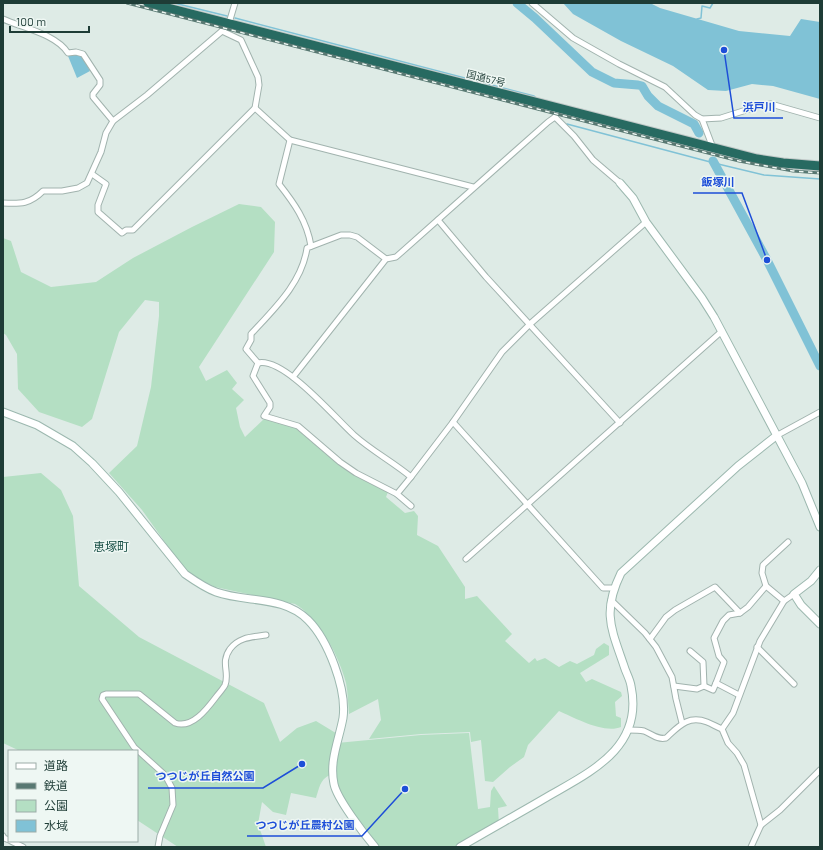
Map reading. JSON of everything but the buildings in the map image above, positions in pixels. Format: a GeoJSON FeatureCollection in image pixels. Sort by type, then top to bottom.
{"type":"FeatureCollection","features":[{"type":"Feature","properties":{"kind":"highway","name":"国道57号"},"geometry":{"type":"LineString","coordinates":[[148,3],[757,159],[820,166]]}},
{"type":"Feature","properties":{"kind":"street"},"geometry":{"type":"LineString","coordinates":[[3,203],[16,204],[27,202],[36,198],[43,191],[62,191],[78,188],[87,182],[101,152],[106,133],[113,121],[148,95],[222,31],[229,24],[235,3]]}},
{"type":"Feature","properties":{"kind":"street"},"geometry":{"type":"LineString","coordinates":[[532,3],[573,38],[619,64],[665,87],[695,115],[702,119],[721,118],[762,105],[771,104],[820,118]]}},
{"type":"Feature","properties":{"kind":"street"},"geometry":{"type":"LineString","coordinates":[[3,19],[48,37],[64,46],[68,52],[83,54],[100,80],[100,85],[93,94],[93,97],[113,121]]}},
{"type":"Feature","properties":{"kind":"street"},"geometry":{"type":"LineString","coordinates":[[92,174],[106,184],[98,204],[98,212],[122,233],[126,230],[133,230],[254,108],[259,85],[256,71],[241,40],[222,31]]}},
{"type":"Feature","properties":{"kind":"street"},"geometry":{"type":"LineString","coordinates":[[293,377],[386,259],[396,257],[473,187],[555,117],[557,107]]}},
{"type":"Feature","properties":{"kind":"street"},"geometry":{"type":"LineString","coordinates":[[254,108],[290,140],[473,187]]}},
{"type":"Feature","properties":{"kind":"street"},"geometry":{"type":"LineString","coordinates":[[555,117],[574,136],[593,160],[620,183],[633,198],[646,222],[702,298],[722,331],[802,483],[820,527]]}},
{"type":"Feature","properties":{"kind":"street"},"geometry":{"type":"LineString","coordinates":[[702,119],[713,148]]}},
{"type":"Feature","properties":{"kind":"street"},"geometry":{"type":"LineString","coordinates":[[290,140],[279,184],[301,215],[309,233],[311,246]]}},
{"type":"Feature","properties":{"kind":"street"},"geometry":{"type":"LineString","coordinates":[[438,220],[486,277],[620,423]]}},
{"type":"Feature","properties":{"kind":"street"},"geometry":{"type":"LineString","coordinates":[[397,494],[453,422],[502,352],[530,324],[646,222]]}},
{"type":"Feature","properties":{"kind":"street"},"geometry":{"type":"LineString","coordinates":[[258,363],[246,349],[251,340],[251,334],[296,282],[304,265],[308,248],[341,235],[350,235],[357,237],[386,259]]}},
{"type":"Feature","properties":{"kind":"street"},"geometry":{"type":"LineString","coordinates":[[466,559],[722,331]]}},
{"type":"Feature","properties":{"kind":"street"},"geometry":{"type":"LineString","coordinates":[[258,363],[263,362],[293,377],[354,435],[411,477]]}},
{"type":"Feature","properties":{"kind":"street"},"geometry":{"type":"LineString","coordinates":[[258,363],[253,376],[254,380],[270,403],[270,407],[264,416],[298,426],[340,462],[356,473],[397,494],[411,506]]}},
{"type":"Feature","properties":{"kind":"street"},"geometry":{"type":"LineString","coordinates":[[3,412],[37,425],[73,446],[92,463],[119,492],[184,574],[199,584],[217,592],[282,604],[297,611],[308,620],[318,633],[328,651],[342,691],[343,717],[333,757],[332,774],[334,785],[339,797],[375,847]]}},
{"type":"Feature","properties":{"kind":"street"},"geometry":{"type":"LineString","coordinates":[[460,847],[588,773],[611,756],[622,742],[628,730],[632,716],[633,704],[631,686],[609,615],[613,588],[620,573],[738,466],[776,436],[820,412]]}},
{"type":"Feature","properties":{"kind":"street"},"geometry":{"type":"LineString","coordinates":[[453,422],[603,588],[613,588]]}},
{"type":"Feature","properties":{"kind":"street"},"geometry":{"type":"LineString","coordinates":[[784,601],[766,586],[762,573],[763,565],[788,542]]}},
{"type":"Feature","properties":{"kind":"street"},"geometry":{"type":"LineString","coordinates":[[722,729],[733,713],[751,668],[757,646],[784,601],[811,581],[820,570]]}},
{"type":"Feature","properties":{"kind":"street"},"geometry":{"type":"LineString","coordinates":[[704,686],[713,690],[724,662],[719,656],[714,638],[722,620],[729,615],[740,613],[748,607],[766,586]]}},
{"type":"Feature","properties":{"kind":"street"},"geometry":{"type":"LineString","coordinates":[[650,639],[666,617],[675,610],[715,587],[740,613]]}},
{"type":"Feature","properties":{"kind":"street"},"geometry":{"type":"LineString","coordinates":[[794,594],[801,605],[820,624]]}},
{"type":"Feature","properties":{"kind":"street"},"geometry":{"type":"LineString","coordinates":[[611,600],[628,616],[656,647],[672,677],[682,723]]}},
{"type":"Feature","properties":{"kind":"street"},"geometry":{"type":"LineString","coordinates":[[158,847],[160,836],[171,811],[172,788],[165,775],[130,742],[120,724],[102,699],[103,695],[138,694],[175,723],[180,725],[184,724],[197,718],[207,709],[225,685],[226,679],[224,662],[230,648],[239,640],[266,635]]}},
{"type":"Feature","properties":{"kind":"street"},"geometry":{"type":"LineString","coordinates":[[757,646],[794,684]]}},
{"type":"Feature","properties":{"kind":"street"},"geometry":{"type":"LineString","coordinates":[[690,651],[703,662],[704,686]]}},
{"type":"Feature","properties":{"kind":"street"},"geometry":{"type":"LineString","coordinates":[[716,683],[739,695]]}},
{"type":"Feature","properties":{"kind":"street"},"geometry":{"type":"LineString","coordinates":[[674,686],[691,690],[697,690],[704,686]]}},
{"type":"Feature","properties":{"kind":"street"},"geometry":{"type":"LineString","coordinates":[[628,730],[640,730],[663,739],[682,723],[696,720],[707,722],[722,729],[728,743],[744,765],[761,825]]}},
{"type":"Feature","properties":{"kind":"street"},"geometry":{"type":"LineString","coordinates":[[751,847],[761,825],[780,810],[820,770]]}},
{"type":"Feature","properties":{"kind":"street"},"geometry":{"type":"LineString","coordinates":[[12,842],[23,847]]}},
{"type":"Feature","properties":{"kind":"green space"},"geometry":{"type":"Polygon","coordinates":[[[239,204],[261,207],[275,222],[274,252],[199,367],[206,381],[227,370],[237,383],[232,389],[244,400],[236,408],[240,427],[245,437],[265,418],[298,427],[339,463],[388,492],[386,497],[405,513],[414,511],[418,516],[417,535],[438,546],[465,587],[465,599],[477,596],[512,634],[505,641],[529,663],[535,658],[537,661],[545,658],[559,667],[570,661],[577,664],[594,655],[596,649],[604,643],[609,646],[609,655],[580,673],[586,682],[592,679],[621,692],[622,696],[615,702],[616,716],[621,718],[621,727],[614,729],[598,727],[559,711],[528,745],[524,757],[493,782],[485,781],[481,740],[471,742],[470,732],[421,734],[369,739],[381,720],[378,699],[349,714],[346,683],[339,661],[320,628],[313,619],[295,604],[215,587],[187,573],[142,510],[109,473],[137,446],[151,387],[159,316],[159,302],[145,300],[119,332],[92,419],[82,427],[39,412],[18,389],[17,354],[6,335],[3,333],[3,238],[11,241],[21,272],[51,287],[96,282],[133,258],[239,204]]]}},
{"type":"Feature","properties":{"kind":"green space"},"geometry":{"type":"Polygon","coordinates":[[[41,473],[61,490],[73,516],[79,586],[139,637],[264,703],[280,742],[297,728],[316,721],[339,735],[337,743],[421,735],[469,733],[478,809],[490,807],[491,791],[494,786],[507,806],[498,808],[499,825],[460,847],[375,847],[339,797],[332,774],[323,781],[316,798],[291,793],[286,815],[273,812],[262,802],[258,824],[266,847],[178,847],[138,821],[138,750],[18,750],[3,743],[3,477],[41,473]]]}},
{"type":"Feature","properties":{"kind":"water"},"geometry":{"type":"Polygon","coordinates":[[[563,3],[650,3],[660,8],[739,31],[790,36],[801,19],[820,22],[820,99],[773,86],[752,84],[726,91],[708,90],[673,66],[621,41],[573,14],[563,3]]]}},
{"type":"Feature","properties":{"kind":"water"},"geometry":{"type":"Polygon","coordinates":[[[82,55],[90,71],[77,78],[68,56],[82,55]]]}},
{"type":"Feature","properties":{"kind":"waterway"},"geometry":{"type":"LineString","coordinates":[[174,3],[227,16]]}},
{"type":"Feature","properties":{"kind":"waterway"},"geometry":{"type":"LineString","coordinates":[[517,3],[592,72],[614,83],[642,86],[648,96],[658,106],[694,124],[699,133]]}},
{"type":"Feature","properties":{"kind":"waterway"},"geometry":{"type":"LineString","coordinates":[[697,19],[701,18],[702,6],[710,8],[713,3]]}},
{"type":"Feature","properties":{"kind":"waterway"},"geometry":{"type":"LineString","coordinates":[[235,18],[535,97]]}},
{"type":"Feature","properties":{"kind":"waterway"},"geometry":{"type":"LineString","coordinates":[[567,124],[764,175],[820,179]]}},
{"type":"Feature","properties":{"kind":"waterway"},"geometry":{"type":"LineString","coordinates":[[713,161],[767,260],[820,366]]}},
{"type":"Feature","properties":{"kind":"railway"},"geometry":{"type":"LineString","coordinates":[[127,3],[739,161],[793,171],[820,173]]}},
{"type":"Feature","properties":{"kind":"place","name":"浜戸川"},"geometry":{"type":"Point","coordinates":[724,50]}},
{"type":"Feature","properties":{"kind":"place","name":"飯塚川"},"geometry":{"type":"Point","coordinates":[767,260]}},
{"type":"Feature","properties":{"kind":"place","name":"つつじが丘自然公園"},"geometry":{"type":"Point","coordinates":[302,764]}},
{"type":"Feature","properties":{"kind":"place","name":"つつじが丘農村公園"},"geometry":{"type":"Point","coordinates":[405,789]}},
{"type":"Feature","properties":{"kind":"district","name":"恵塚町"},"geometry":{"type":"Point","coordinates":[111,546]}}]}
